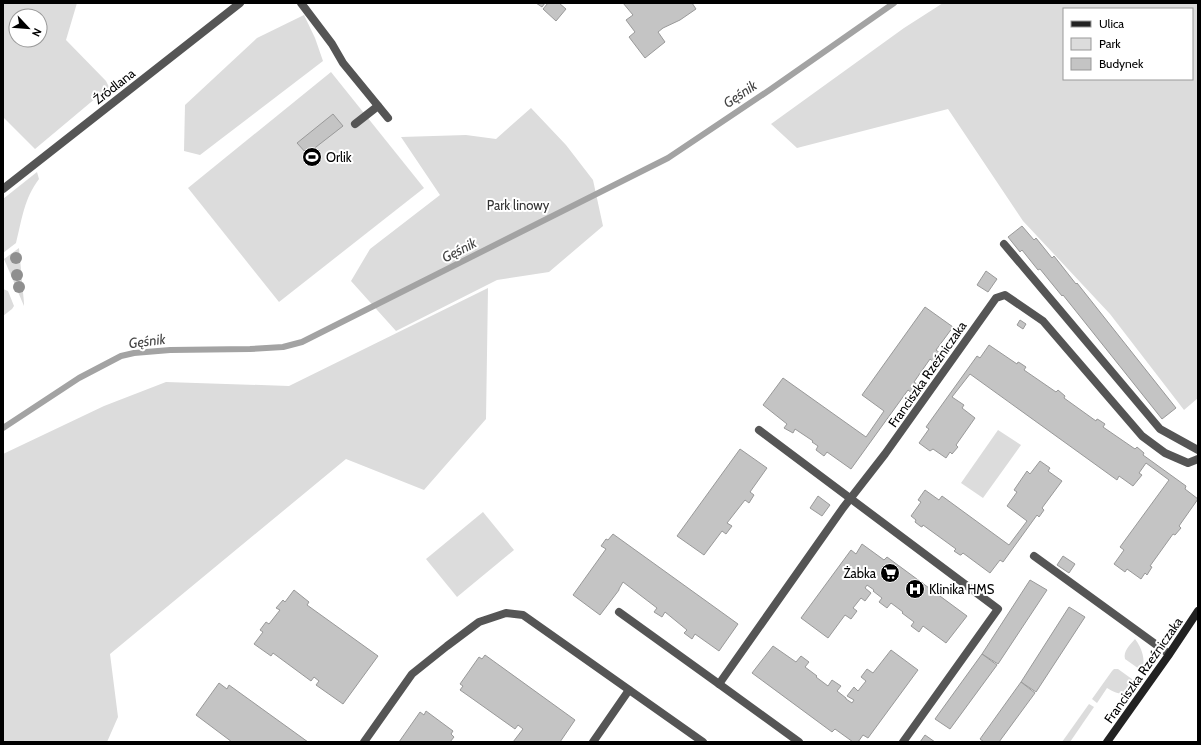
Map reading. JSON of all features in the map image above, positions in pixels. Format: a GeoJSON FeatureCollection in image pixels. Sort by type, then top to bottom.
{"type":"FeatureCollection","features":[{"type":"Feature","properties":{"kind":"street","name":"Źródlana"},"geometry":{"type":"LineString","coordinates":[[3,189],[240,3]]}},
{"type":"Feature","properties":{"kind":"street"},"geometry":{"type":"LineString","coordinates":[[301,3],[332,44],[343,62],[388,118]]}},
{"type":"Feature","properties":{"kind":"street"},"geometry":{"type":"LineString","coordinates":[[355,124],[378,106]]}},
{"type":"Feature","properties":{"kind":"street"},"geometry":{"type":"LineString","coordinates":[[1004,244],[1160,429],[1198,450]]}},
{"type":"Feature","properties":{"kind":"street","name":"Franciszka Rzeźniczaka"},"geometry":{"type":"LineString","coordinates":[[719,684],[826,532],[885,454],[996,298],[1005,296],[1043,321],[1142,436],[1165,453],[1188,463],[1198,459]]}},
{"type":"Feature","properties":{"kind":"street"},"geometry":{"type":"LineString","coordinates":[[759,430],[998,608],[903,742]]}},
{"type":"Feature","properties":{"kind":"street"},"geometry":{"type":"LineString","coordinates":[[1034,556],[1169,654]]}},
{"type":"Feature","properties":{"kind":"street","name":"Franciszka Rzeźniczaka"},"geometry":{"type":"LineString","coordinates":[[1107,742],[1198,611]]}},
{"type":"Feature","properties":{"kind":"street"},"geometry":{"type":"LineString","coordinates":[[619,612],[799,742]]}},
{"type":"Feature","properties":{"kind":"street"},"geometry":{"type":"LineString","coordinates":[[364,742],[412,674],[479,622],[506,613],[522,615],[703,742]]}},
{"type":"Feature","properties":{"kind":"street"},"geometry":{"type":"LineString","coordinates":[[593,742],[629,690]]}},
{"type":"Feature","properties":{"kind":"green space"},"geometry":{"type":"Polygon","coordinates":[[[3,3],[77,3],[66,40],[106,81],[109,87],[35,149],[3,117],[3,3]]]}},
{"type":"Feature","properties":{"kind":"green space"},"geometry":{"type":"Polygon","coordinates":[[[943,3],[1198,3],[1198,398],[1184,410],[1110,314],[1023,221],[948,109],[797,148],[771,124],[904,28],[943,3]]]}},
{"type":"Feature","properties":{"kind":"green space"},"geometry":{"type":"Polygon","coordinates":[[[304,15],[315,38],[323,61],[200,155],[184,151],[185,105],[257,38],[304,15]]]}},
{"type":"Feature","properties":{"kind":"green space","name":"Orlik"},"geometry":{"type":"Polygon","coordinates":[[[331,72],[424,188],[279,302],[188,188],[331,72]]]}},
{"type":"Feature","properties":{"kind":"green space","name":"Park linowy"},"geometry":{"type":"Polygon","coordinates":[[[531,108],[566,145],[593,180],[603,226],[549,272],[497,280],[396,331],[351,281],[370,249],[440,195],[401,137],[466,135],[496,139],[531,108]]]}},
{"type":"Feature","properties":{"kind":"green space"},"geometry":{"type":"Polygon","coordinates":[[[37,172],[39,179],[27,202],[16,243],[3,253],[3,199],[37,172]]]}},
{"type":"Feature","properties":{"kind":"green space"},"geometry":{"type":"Polygon","coordinates":[[[19,248],[24,303],[24,306],[4,259],[19,248]]]}},
{"type":"Feature","properties":{"kind":"green space"},"geometry":{"type":"Polygon","coordinates":[[[488,288],[486,419],[424,490],[346,459],[110,654],[118,717],[107,742],[3,742],[3,454],[104,406],[166,382],[289,386],[488,288]]]}},
{"type":"Feature","properties":{"kind":"green space"},"geometry":{"type":"Polygon","coordinates":[[[3,289],[8,291],[14,306],[3,316],[3,289]]]}},
{"type":"Feature","properties":{"kind":"green space"},"geometry":{"type":"Polygon","coordinates":[[[998,430],[1021,445],[983,498],[961,483],[998,430]]]}},
{"type":"Feature","properties":{"kind":"green space"},"geometry":{"type":"Polygon","coordinates":[[[483,512],[514,550],[457,597],[426,559],[483,512]]]}},
{"type":"Feature","properties":{"kind":"green space"},"geometry":{"type":"Polygon","coordinates":[[[1135,639],[1143,654],[1144,663],[1142,671],[1125,659],[1126,651],[1135,639]]]}},
{"type":"Feature","properties":{"kind":"green space"},"geometry":{"type":"Polygon","coordinates":[[[1114,669],[1118,669],[1136,682],[1130,690],[1124,693],[1117,693],[1107,688],[1097,703],[1092,699],[1114,669]]]}},
{"type":"Feature","properties":{"kind":"green space"},"geometry":{"type":"Polygon","coordinates":[[[1089,704],[1094,707],[1070,742],[1062,742],[1089,704]]]}},
{"type":"Feature","properties":{"kind":"building"},"geometry":{"type":"Polygon","coordinates":[[[536,3],[545,3],[542,7],[536,3]]]}},
{"type":"Feature","properties":{"kind":"building"},"geometry":{"type":"Polygon","coordinates":[[[548,3],[559,3],[566,9],[556,21],[543,9],[548,3]]]}},
{"type":"Feature","properties":{"kind":"building"},"geometry":{"type":"Polygon","coordinates":[[[623,3],[692,3],[696,9],[658,32],[665,42],[645,58],[629,37],[635,32],[626,20],[633,15],[623,3]]]}},
{"type":"Feature","properties":{"kind":"building"},"geometry":{"type":"Polygon","coordinates":[[[333,114],[343,126],[307,154],[297,143],[333,114]]]}},
{"type":"Feature","properties":{"kind":"building"},"geometry":{"type":"Polygon","coordinates":[[[1022,226],[1034,240],[1036,238],[1052,258],[1054,256],[1076,284],[1077,283],[1176,408],[1162,419],[1063,295],[1062,296],[1040,269],[1038,270],[1022,250],[1020,252],[1008,237],[1022,226]]]}},
{"type":"Feature","properties":{"kind":"building"},"geometry":{"type":"Polygon","coordinates":[[[986,271],[997,279],[988,292],[977,285],[986,271]]]}},
{"type":"Feature","properties":{"kind":"building"},"geometry":{"type":"Polygon","coordinates":[[[925,307],[953,327],[936,350],[940,353],[934,362],[930,359],[914,382],[918,385],[912,393],[908,390],[851,469],[827,452],[824,456],[816,450],[818,446],[812,442],[813,441],[795,429],[793,433],[784,428],[787,424],[763,405],[783,378],[866,437],[884,411],[862,395],[925,307]]]}},
{"type":"Feature","properties":{"kind":"building"},"geometry":{"type":"Polygon","coordinates":[[[1020,320],[1026,324],[1023,329],[1017,325],[1020,320]]]}},
{"type":"Feature","properties":{"kind":"building"},"geometry":{"type":"Polygon","coordinates":[[[989,345],[1017,364],[1018,362],[1026,367],[1024,370],[1056,392],[1058,390],[1065,396],[1064,398],[1096,421],[1097,419],[1105,424],[1103,427],[1135,449],[1137,447],[1144,453],[1143,455],[1186,486],[1185,489],[1198,499],[1179,526],[1181,528],[1175,535],[1173,534],[1150,566],[1152,567],[1147,575],[1145,573],[1141,579],[1127,569],[1125,572],[1114,564],[1124,550],[1120,547],[1169,480],[1146,463],[1139,473],[1142,475],[1133,486],[1119,476],[1117,480],[970,374],[952,397],[964,405],[962,408],[975,418],[956,445],[958,447],[952,454],[950,452],[946,458],[933,449],[930,451],[919,443],[929,429],[926,427],[977,356],[980,358],[989,345]]]}},
{"type":"Feature","properties":{"kind":"building"},"geometry":{"type":"Polygon","coordinates":[[[740,449],[767,468],[750,492],[754,495],[749,503],[745,500],[727,523],[732,526],[726,534],[722,531],[704,555],[677,536],[740,449]]]}},
{"type":"Feature","properties":{"kind":"building"},"geometry":{"type":"Polygon","coordinates":[[[1040,461],[1050,468],[1048,471],[1062,481],[1042,508],[1044,510],[1039,517],[1037,515],[1003,562],[1000,560],[990,573],[963,553],[960,555],[954,551],[956,549],[923,525],[922,527],[920,526],[911,516],[921,502],[918,500],[925,490],[939,500],[942,496],[1009,545],[1027,521],[1007,506],[1017,492],[1014,490],[1027,471],[1030,474],[1040,461]]]}},
{"type":"Feature","properties":{"kind":"building"},"geometry":{"type":"Polygon","coordinates":[[[818,496],[830,505],[822,516],[810,508],[818,496]]]}},
{"type":"Feature","properties":{"kind":"building"},"geometry":{"type":"Polygon","coordinates":[[[613,534],[738,624],[719,651],[695,634],[692,639],[684,633],[687,630],[665,612],[662,617],[654,612],[657,608],[623,582],[619,590],[600,615],[573,595],[606,549],[601,546],[606,539],[608,540],[613,534]]]}},
{"type":"Feature","properties":{"kind":"building"},"geometry":{"type":"Polygon","coordinates":[[[862,544],[884,560],[887,557],[967,616],[946,643],[923,626],[919,632],[911,626],[914,622],[891,603],[887,608],[879,602],[882,598],[867,585],[865,588],[871,593],[865,601],[861,598],[853,608],[857,611],[851,619],[845,615],[828,638],[801,618],[851,550],[856,554],[862,544]]]}},
{"type":"Feature","properties":{"kind":"building"},"geometry":{"type":"Polygon","coordinates":[[[1063,556],[1075,564],[1069,573],[1057,565],[1063,556]]]}},
{"type":"Feature","properties":{"kind":"building"},"geometry":{"type":"Polygon","coordinates":[[[1030,580],[1047,590],[998,664],[982,654],[1030,580]]]}},
{"type":"Feature","properties":{"kind":"building"},"geometry":{"type":"Polygon","coordinates":[[[294,590],[309,602],[307,605],[378,656],[343,704],[316,685],[319,681],[314,677],[311,681],[273,653],[271,656],[254,644],[263,632],[260,630],[266,622],[269,624],[280,610],[276,608],[283,600],[285,602],[294,590]]]}},
{"type":"Feature","properties":{"kind":"building"},"geometry":{"type":"Polygon","coordinates":[[[1069,607],[1085,617],[1036,692],[1021,682],[1069,607]]]}},
{"type":"Feature","properties":{"kind":"building"},"geometry":{"type":"Polygon","coordinates":[[[773,646],[796,662],[801,656],[809,662],[805,667],[828,686],[832,680],[841,686],[837,691],[852,703],[854,700],[847,696],[854,687],[858,691],[866,681],[861,677],[867,669],[873,673],[891,650],[918,670],[868,738],[863,735],[858,742],[853,742],[835,729],[832,732],[752,673],[773,646]]]}},
{"type":"Feature","properties":{"kind":"building"},"geometry":{"type":"Polygon","coordinates":[[[982,654],[997,665],[950,729],[935,719],[982,654]]]}},
{"type":"Feature","properties":{"kind":"building"},"geometry":{"type":"Polygon","coordinates":[[[485,655],[575,720],[560,742],[513,742],[523,729],[518,725],[515,729],[460,690],[463,686],[460,684],[479,657],[482,659],[485,655]]]}},
{"type":"Feature","properties":{"kind":"building"},"geometry":{"type":"Polygon","coordinates":[[[1021,682],[1035,693],[999,742],[984,742],[980,739],[1021,682]]]}},
{"type":"Feature","properties":{"kind":"building"},"geometry":{"type":"Polygon","coordinates":[[[219,683],[227,689],[229,685],[308,742],[232,742],[196,715],[219,683]]]}},
{"type":"Feature","properties":{"kind":"building"},"geometry":{"type":"Polygon","coordinates":[[[426,711],[453,731],[451,734],[454,737],[450,742],[399,742],[420,712],[424,715],[426,711]]]}},
{"type":"Feature","properties":{"kind":"building"},"geometry":{"type":"Polygon","coordinates":[[[925,735],[935,742],[920,742],[925,735]]]}},
{"type":"Feature","properties":{"kind":"waterway","name":"Gęśnik"},"geometry":{"type":"LineString","coordinates":[[3,428],[79,378],[121,356],[134,353],[170,350],[283,347],[302,342],[668,158],[771,89],[894,3]]}},
{"type":"Feature","properties":{"kind":"place","name":"Orlik"},"geometry":{"type":"Point","coordinates":[312,157]}},
{"type":"Feature","properties":{"kind":"place","name":"Żabka"},"geometry":{"type":"Point","coordinates":[890,573]}},
{"type":"Feature","properties":{"kind":"place","name":"Klinika HMS"},"geometry":{"type":"Point","coordinates":[915,589]}}]}
